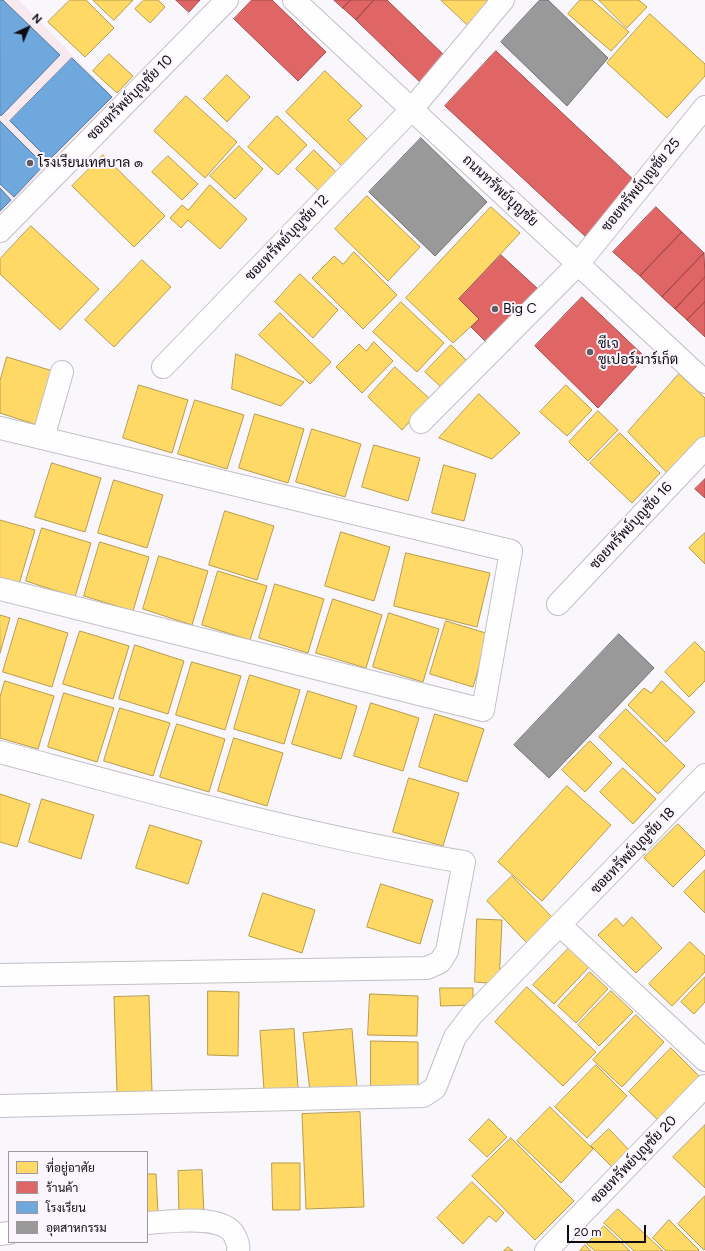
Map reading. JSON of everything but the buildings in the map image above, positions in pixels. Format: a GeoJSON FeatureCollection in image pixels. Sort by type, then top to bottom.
{"type":"FeatureCollection","features":[{"type":"Feature","properties":{"kind":"street","name":"ซอยทรัพย์บุญชัย 10"},"geometry":{"type":"LineString","coordinates":[[0,231],[227,0]]}},
{"type":"Feature","properties":{"kind":"street","name":"ถนนทรัพย์บุญชัย"},"geometry":{"type":"LineString","coordinates":[[294,0],[705,382]]}},
{"type":"Feature","properties":{"kind":"street","name":"ซอยทรัพย์บุญชัย 12"},"geometry":{"type":"LineString","coordinates":[[163,367],[412,109],[503,0]]}},
{"type":"Feature","properties":{"kind":"street","name":"ซอยทรัพย์บุญชัย 25"},"geometry":{"type":"LineString","coordinates":[[421,422],[578,264],[705,107]]}},
{"type":"Feature","properties":{"kind":"street"},"geometry":{"type":"LineString","coordinates":[[43,438],[62,372]]}},
{"type":"Feature","properties":{"kind":"street"},"geometry":{"type":"LineString","coordinates":[[0,428],[511,551],[483,710],[0,589]]}},
{"type":"Feature","properties":{"kind":"street","name":"ซอยทรัพย์บุญชัย 16"},"geometry":{"type":"LineString","coordinates":[[558,604],[705,448]]}},
{"type":"Feature","properties":{"kind":"street"},"geometry":{"type":"LineString","coordinates":[[0,752],[232,814],[409,853],[464,862],[448,951],[440,962],[428,968],[0,975]]}},
{"type":"Feature","properties":{"kind":"street","name":"ซอยทรัพย์บุญชัย 18"},"geometry":{"type":"LineString","coordinates":[[0,1106],[423,1096],[435,1088],[455,1037],[471,1016],[561,926],[705,775]]}},
{"type":"Feature","properties":{"kind":"street"},"geometry":{"type":"LineString","coordinates":[[561,926],[705,1060]]}},
{"type":"Feature","properties":{"kind":"street","name":"ซอยทรัพย์บุญชัย 20"},"geometry":{"type":"LineString","coordinates":[[546,1251],[705,1086]]}},
{"type":"Feature","properties":{"kind":"street"},"geometry":{"type":"LineString","coordinates":[[148,1223],[206,1221],[224,1225],[235,1234],[239,1247],[238,1251]]}},
{"type":"Feature","properties":{"kind":"shaded area","name":"โรงเรียนเทศบาล ๑"},"geometry":{"type":"Polygon","coordinates":[[[0,0],[19,0],[118,102],[0,223],[0,0]]]}},
{"type":"Feature","properties":{"kind":"place","name":"โรงเรียนเทศบาล ๑"},"geometry":{"type":"Point","coordinates":[30,163]}},
{"type":"Feature","properties":{"kind":"place","name":"Big C"},"geometry":{"type":"Point","coordinates":[495,309]}},
{"type":"Feature","properties":{"kind":"place","name":"ซีเจ ซูเปอร์มาร์เก็ต"},"geometry":{"type":"Point","coordinates":[590,352]}}]}
